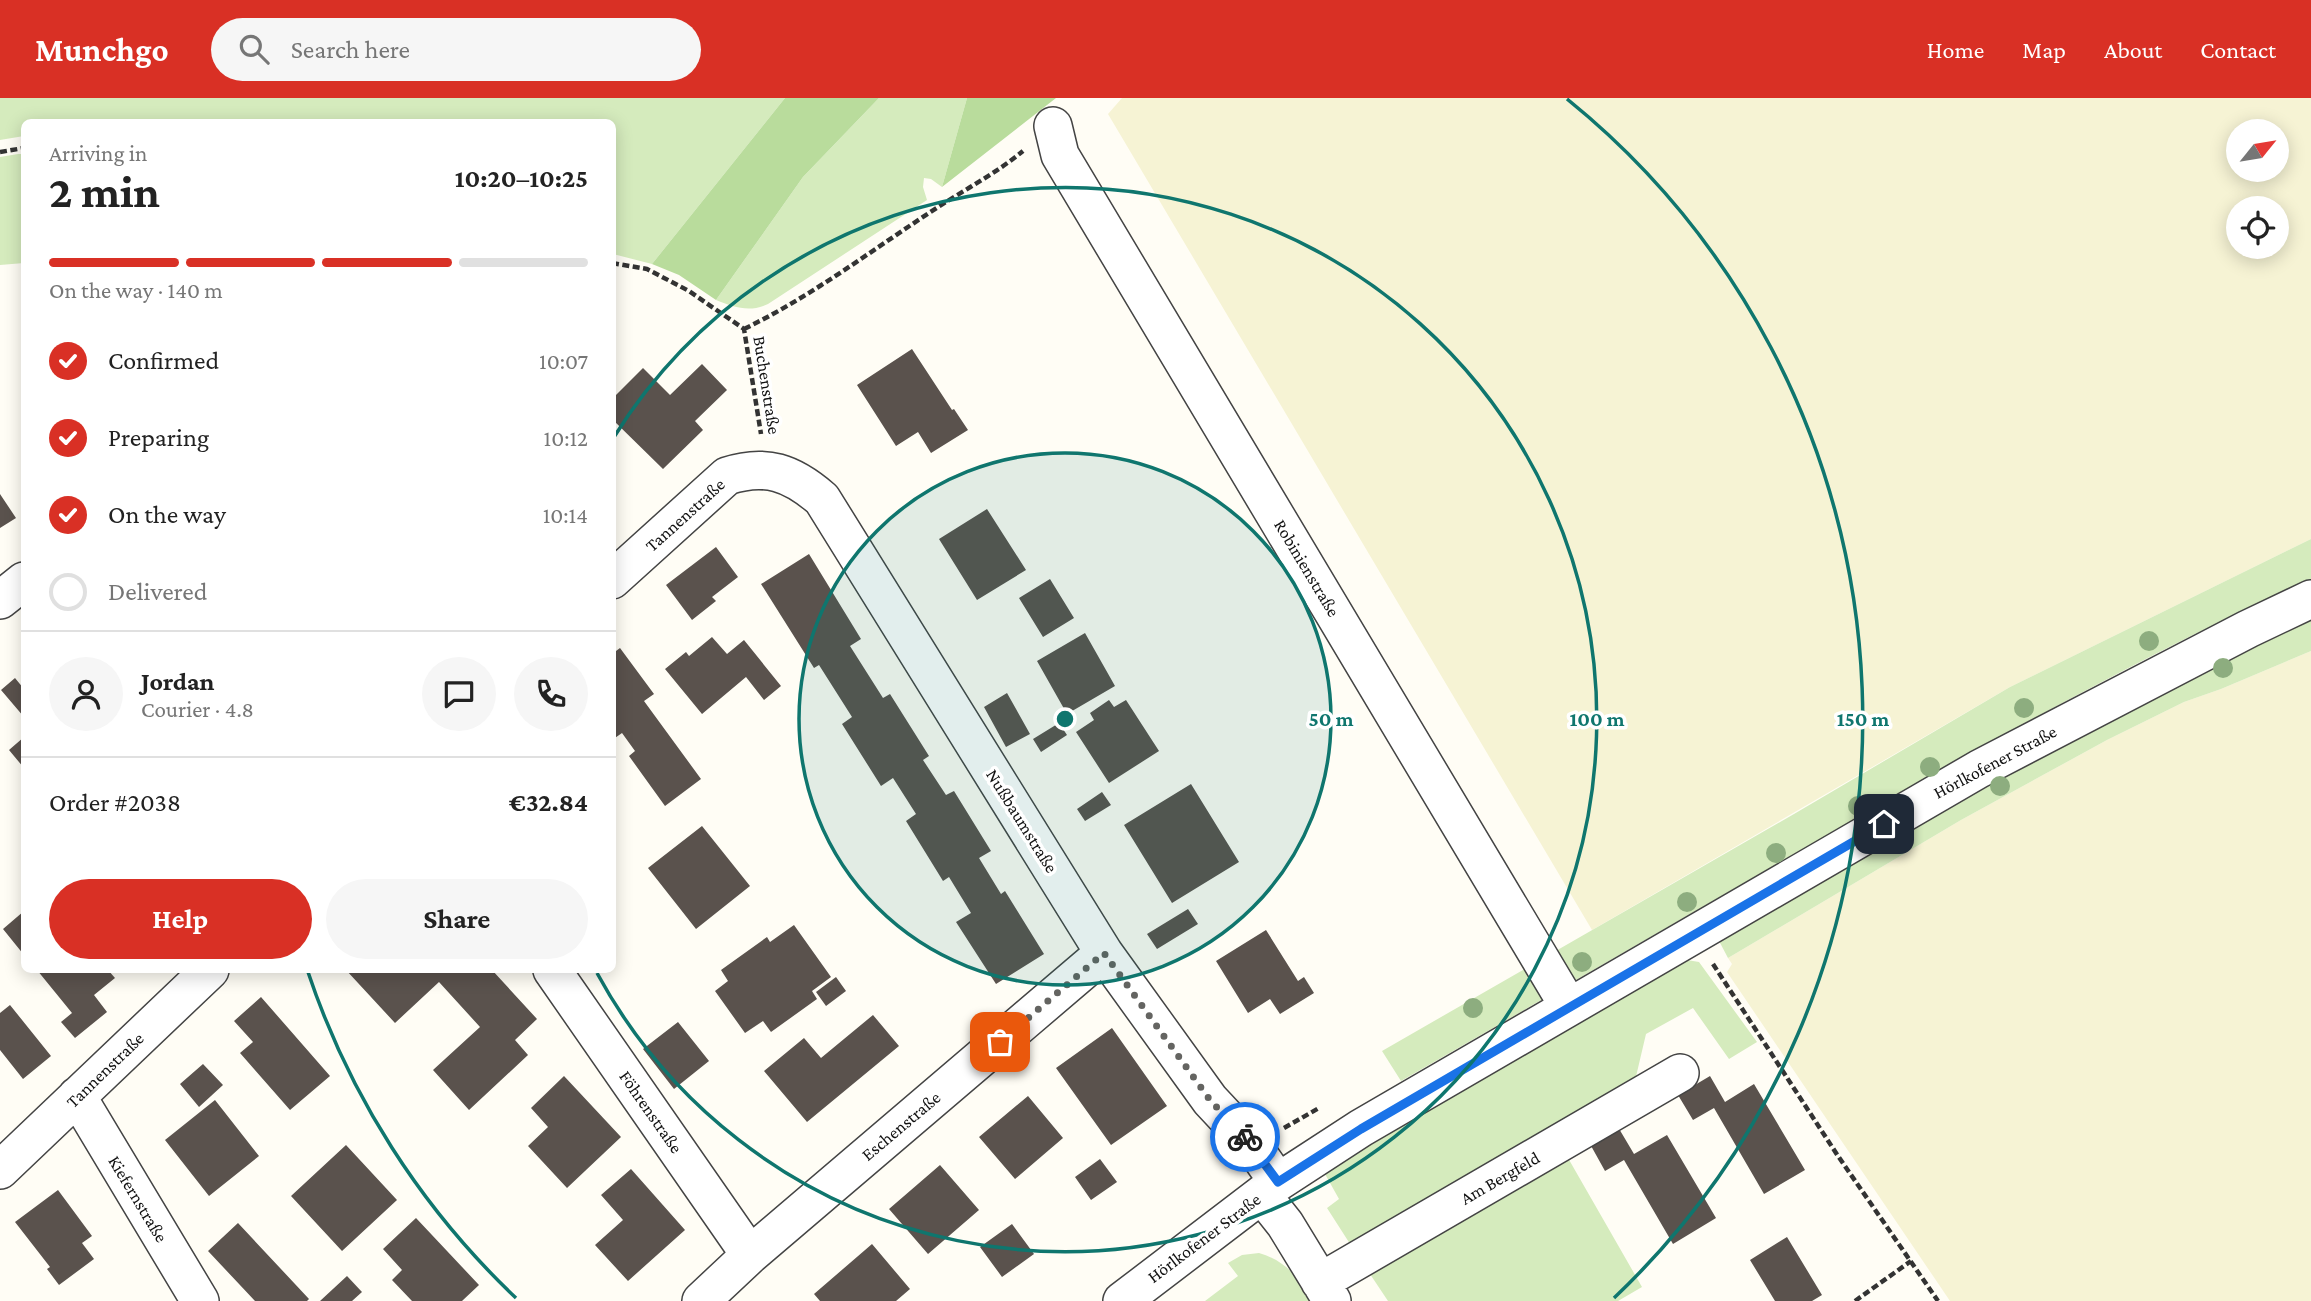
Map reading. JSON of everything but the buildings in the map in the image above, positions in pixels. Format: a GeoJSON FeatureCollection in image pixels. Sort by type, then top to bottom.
{"type":"FeatureCollection","features":[{"type":"Feature","properties":{"kind":"street","name":"Robinienstraße"},"geometry":{"type":"LineString","coordinates":[[1053,126],[1059,155],[1569,1007]]}},
{"type":"Feature","properties":{"kind":"street","name":"Tannenstraße"},"geometry":{"type":"LineString","coordinates":[[616,576],[727,476],[746,470],[766,469]]}},
{"type":"Feature","properties":{"kind":"street","name":"Nußbaumstraße"},"geometry":{"type":"LineString","coordinates":[[766,469],[795,479],[822,499],[1104,953],[1210,1100],[1253,1146],[1270,1189]]}},
{"type":"Feature","properties":{"kind":"street"},"geometry":{"type":"LineString","coordinates":[[0,600],[21,583]]}},
{"type":"Feature","properties":{"kind":"street","name":"Hörlkofener Straße"},"geometry":{"type":"LineString","coordinates":[[1122,1301],[1270,1189],[1361,1129],[1979,769],[2311,599]]}},
{"type":"Feature","properties":{"kind":"street","name":"Eschenstraße"},"geometry":{"type":"LineString","coordinates":[[701,1301],[750,1255],[1104,953]]}},
{"type":"Feature","properties":{"kind":"street","name":"Tannenstraße"},"geometry":{"type":"LineString","coordinates":[[0,1170],[207,973]]}},
{"type":"Feature","properties":{"kind":"street","name":"Föhrenstraße"},"geometry":{"type":"LineString","coordinates":[[554,973],[750,1255]]}},
{"type":"Feature","properties":{"kind":"street","name":"Am Bergfeld"},"geometry":{"type":"LineString","coordinates":[[1270,1189],[1285,1224],[1326,1292],[1680,1073]]}},
{"type":"Feature","properties":{"kind":"street","name":"Kiefernstraße"},"geometry":{"type":"LineString","coordinates":[[77,1096],[200,1301]]}},
{"type":"Feature","properties":{"kind":"path"},"geometry":{"type":"LineString","coordinates":[[744,329],[821,286],[1007,164],[1053,126]]}},
{"type":"Feature","properties":{"kind":"path"},"geometry":{"type":"LineString","coordinates":[[0,152],[21,148]]}},
{"type":"Feature","properties":{"kind":"path","name":"Buchenstraße"},"geometry":{"type":"LineString","coordinates":[[616,264],[647,269],[688,291],[744,329],[766,469]]}},
{"type":"Feature","properties":{"kind":"path"},"geometry":{"type":"LineString","coordinates":[[1693,934],[1938,1301]]}},
{"type":"Feature","properties":{"kind":"path"},"geometry":{"type":"LineString","coordinates":[[1855,1301],[1911,1261]]}},
{"type":"Feature","properties":{"kind":"shaded area"},"geometry":{"type":"Polygon","coordinates":[[[1122,98],[2311,98],[2311,539],[2010,687],[1592,930],[1108,114],[1122,98]]]}},
{"type":"Feature","properties":{"kind":"shaded area"},"geometry":{"type":"Polygon","coordinates":[[[2311,651],[2311,1301],[1950,1301],[1727,972],[1732,964],[1728,958],[1961,820],[2107,740],[2184,702],[2311,651]]]}},
{"type":"Feature","properties":{"kind":"green space"},"geometry":{"type":"Polygon","coordinates":[[[0,98],[785,98],[652,264],[616,255],[616,119],[21,119],[21,136],[0,140],[0,98]]]}},
{"type":"Feature","properties":{"kind":"green space"},"geometry":{"type":"Polygon","coordinates":[[[785,98],[879,98],[803,177],[716,300],[679,275],[652,264],[785,98]]]}},
{"type":"Feature","properties":{"kind":"green space"},"geometry":{"type":"Polygon","coordinates":[[[879,98],[967,98],[942,187],[931,179],[924,178],[923,187],[927,200],[768,304],[748,309],[716,300],[803,177],[879,98]]]}},
{"type":"Feature","properties":{"kind":"green space"},"geometry":{"type":"Polygon","coordinates":[[[967,98],[1056,98],[942,187],[967,98]]]}},
{"type":"Feature","properties":{"kind":"green space"},"geometry":{"type":"Polygon","coordinates":[[[21,154],[21,263],[0,265],[0,157],[21,154]]]}},
{"type":"Feature","properties":{"kind":"green space"},"geometry":{"type":"Polygon","coordinates":[[[2311,539],[2311,579],[2181,641],[1991,742],[1401,1081],[1382,1051],[2010,687],[2311,539]]]}},
{"type":"Feature","properties":{"kind":"green space"},"geometry":{"type":"Polygon","coordinates":[[[2311,617],[2311,651],[2184,702],[2107,740],[1961,820],[1728,958],[1718,939],[1998,774],[2311,617]]]}},
{"type":"Feature","properties":{"kind":"green space"},"geometry":{"type":"Polygon","coordinates":[[[1681,959],[1699,962],[1757,1042],[1729,1059],[1693,1008],[1646,1034],[1634,1085],[1352,1247],[1327,1208],[1339,1199],[1325,1174],[1334,1163],[1681,959]]]}},
{"type":"Feature","properties":{"kind":"green space"},"geometry":{"type":"Polygon","coordinates":[[[1568,1158],[1642,1287],[1618,1301],[1388,1301],[1370,1274],[1568,1158]]]}},
{"type":"Feature","properties":{"kind":"green space"},"geometry":{"type":"Polygon","coordinates":[[[1259,1253],[1291,1271],[1313,1301],[1205,1301],[1238,1276],[1228,1263],[1242,1255],[1259,1253]]]}},
{"type":"Feature","properties":{"kind":"way so far"},"geometry":{"type":"LineString","coordinates":[[1000,1042],[1104,953],[1210,1100],[1245,1137]]}},
{"type":"Feature","properties":{"kind":"route"},"geometry":{"type":"LineString","coordinates":[[1245,1137],[1278,1182],[1361,1129],[1884,824]]}}]}
